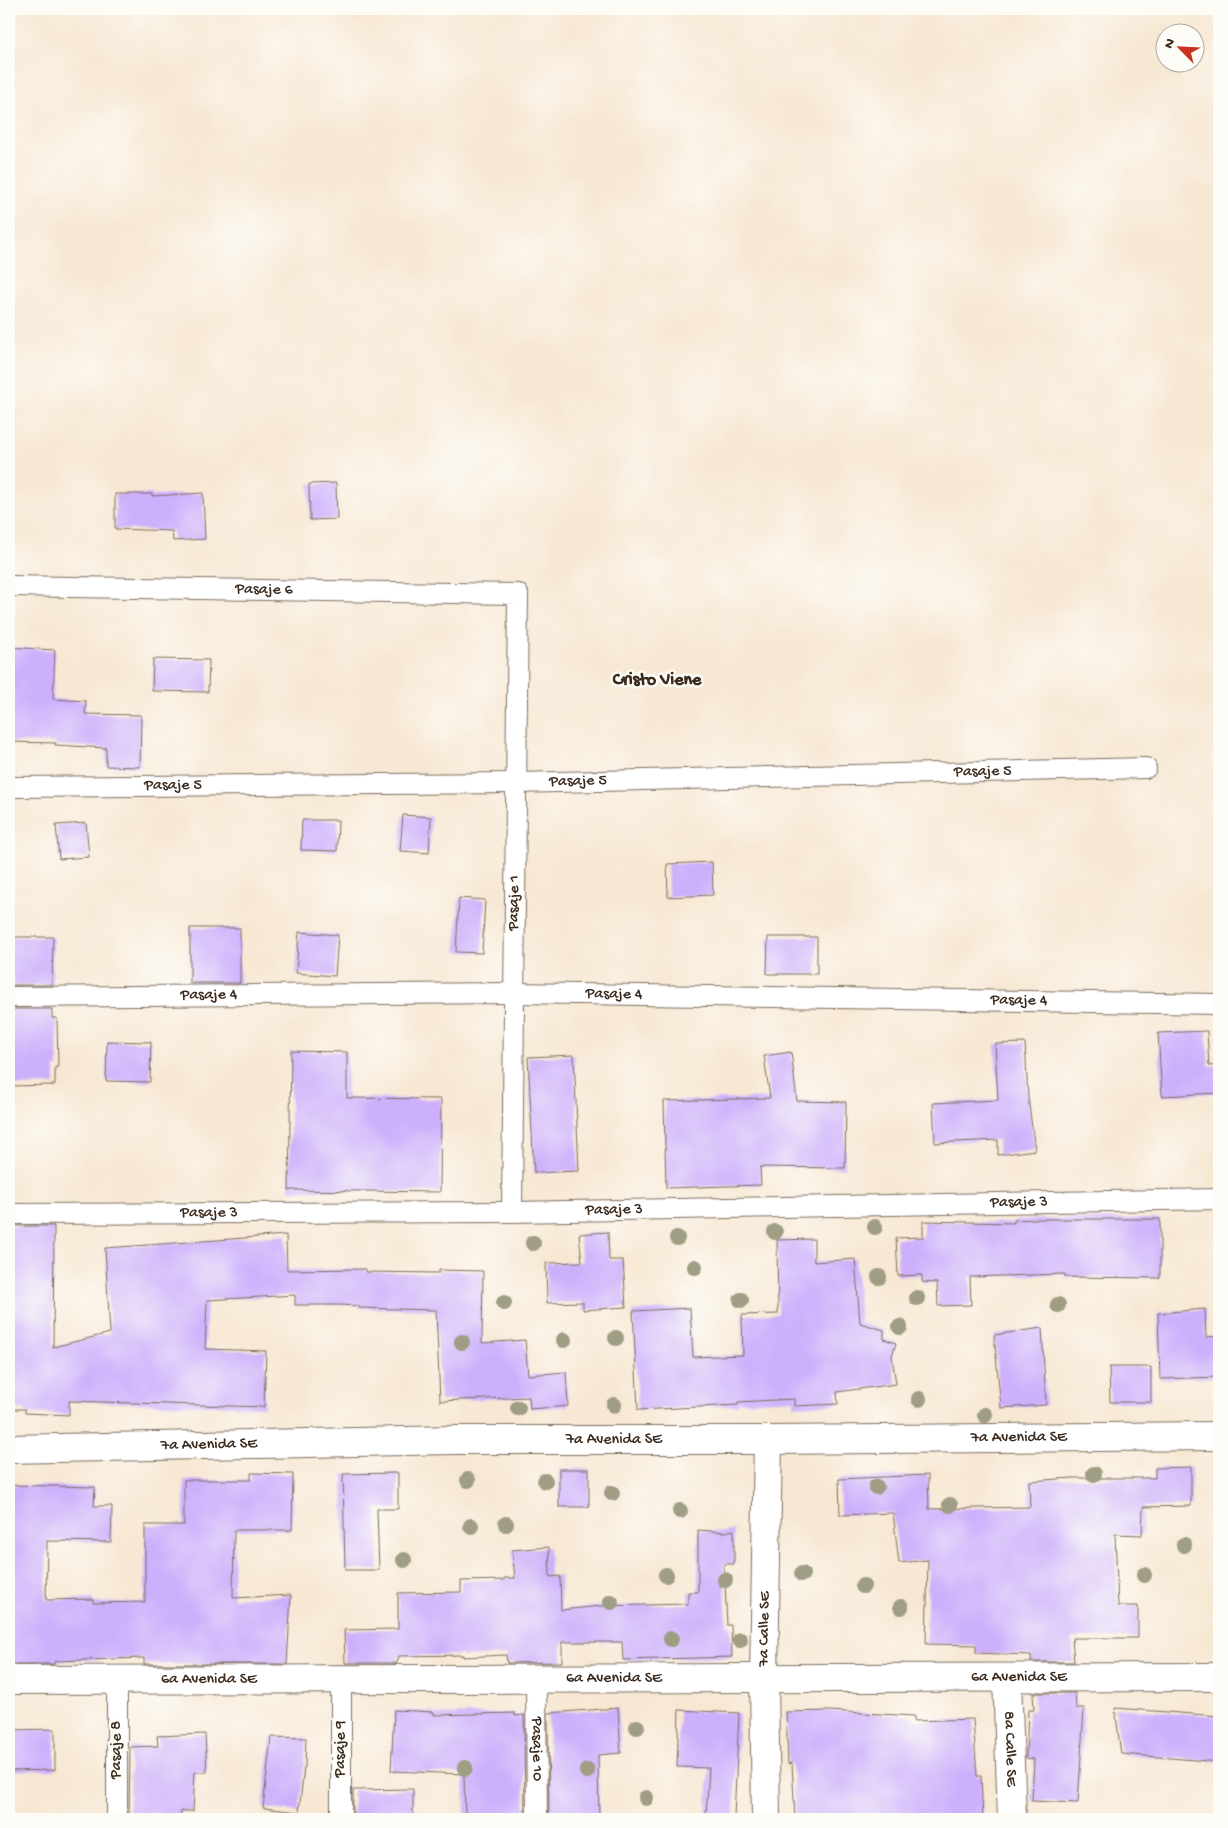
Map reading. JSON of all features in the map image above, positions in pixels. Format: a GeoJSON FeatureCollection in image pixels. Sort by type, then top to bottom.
{"type":"FeatureCollection","features":[{"type":"Feature","properties":{"kind":"street","name":"7a Avenida SE"},"geometry":{"type":"LineString","coordinates":[[9,1449],[453,1440],[768,1440],[1219,1436]]}},
{"type":"Feature","properties":{"kind":"street","name":"7a Calle SE"},"geometry":{"type":"LineString","coordinates":[[766,1819],[764,1678],[768,1440]]}},
{"type":"Feature","properties":{"kind":"street","name":"8a Calle SE"},"geometry":{"type":"LineString","coordinates":[[1007,1678],[1012,1819]]}},
{"type":"Feature","properties":{"kind":"street","name":"6a Avenida SE"},"geometry":{"type":"LineString","coordinates":[[9,1680],[1219,1678]]}},
{"type":"Feature","properties":{"kind":"lane","name":"Pasaje 6"},"geometry":{"type":"LineString","coordinates":[[9,586],[518,594]]}},
{"type":"Feature","properties":{"kind":"lane","name":"Pasaje 1"},"geometry":{"type":"LineString","coordinates":[[512,1212],[518,594]]}},
{"type":"Feature","properties":{"kind":"lane","name":"Pasaje 5"},"geometry":{"type":"LineString","coordinates":[[9,787],[516,783],[1146,768]]}},
{"type":"Feature","properties":{"kind":"lane","name":"Pasaje 4"},"geometry":{"type":"LineString","coordinates":[[9,997],[514,993],[1219,1004]]}},
{"type":"Feature","properties":{"kind":"lane","name":"Pasaje 3"},"geometry":{"type":"LineString","coordinates":[[9,1214],[512,1212],[1219,1199]]}},
{"type":"Feature","properties":{"kind":"lane","name":"Pasaje 10"},"geometry":{"type":"LineString","coordinates":[[536,1679],[538,1819]]}},
{"type":"Feature","properties":{"kind":"lane","name":"Pasaje 8"},"geometry":{"type":"LineString","coordinates":[[117,1680],[117,1819]]}},
{"type":"Feature","properties":{"kind":"lane","name":"Pasaje 9"},"geometry":{"type":"LineString","coordinates":[[341,1680],[342,1819]]}},
{"type":"Feature","properties":{"kind":"building"},"geometry":{"type":"Polygon","coordinates":[[[336,483],[337,519],[310,520],[309,484],[336,483]]]}},
{"type":"Feature","properties":{"kind":"building"},"geometry":{"type":"Polygon","coordinates":[[[203,493],[205,539],[173,541],[172,531],[115,529],[115,494],[152,494],[152,496],[203,493]]]}},
{"type":"Feature","properties":{"kind":"building"},"geometry":{"type":"Polygon","coordinates":[[[9,647],[55,650],[53,699],[86,701],[85,714],[141,715],[140,767],[106,766],[106,748],[55,745],[56,743],[9,742],[9,647]]]}},
{"type":"Feature","properties":{"kind":"building"},"geometry":{"type":"Polygon","coordinates":[[[153,659],[209,660],[208,692],[152,691],[153,659]]]}},
{"type":"Feature","properties":{"kind":"building"},"geometry":{"type":"Polygon","coordinates":[[[403,815],[431,817],[429,853],[400,851],[403,815]]]}},
{"type":"Feature","properties":{"kind":"building"},"geometry":{"type":"Polygon","coordinates":[[[302,820],[338,820],[337,851],[301,850],[302,820]]]}},
{"type":"Feature","properties":{"kind":"building"},"geometry":{"type":"Polygon","coordinates":[[[86,823],[89,857],[59,859],[56,825],[86,823]]]}},
{"type":"Feature","properties":{"kind":"building"},"geometry":{"type":"Polygon","coordinates":[[[712,862],[713,895],[668,897],[667,864],[712,862]]]}},
{"type":"Feature","properties":{"kind":"building"},"geometry":{"type":"Polygon","coordinates":[[[459,898],[485,900],[482,953],[456,952],[459,898]]]}},
{"type":"Feature","properties":{"kind":"building"},"geometry":{"type":"Polygon","coordinates":[[[190,928],[240,928],[240,983],[190,983],[190,928]]]}},
{"type":"Feature","properties":{"kind":"building"},"geometry":{"type":"Polygon","coordinates":[[[299,932],[338,935],[335,976],[296,973],[299,932]]]}},
{"type":"Feature","properties":{"kind":"building"},"geometry":{"type":"Polygon","coordinates":[[[9,937],[53,937],[52,985],[9,985],[9,937]]]}},
{"type":"Feature","properties":{"kind":"building"},"geometry":{"type":"Polygon","coordinates":[[[768,937],[817,937],[817,974],[767,974],[768,937]]]}},
{"type":"Feature","properties":{"kind":"building"},"geometry":{"type":"Polygon","coordinates":[[[9,1009],[52,1009],[52,1018],[57,1018],[58,1067],[55,1067],[55,1085],[9,1086],[9,1009]]]}},
{"type":"Feature","properties":{"kind":"building"},"geometry":{"type":"Polygon","coordinates":[[[1207,1031],[1209,1066],[1219,1065],[1219,1093],[1162,1096],[1158,1033],[1207,1031]]]}},
{"type":"Feature","properties":{"kind":"building"},"geometry":{"type":"Polygon","coordinates":[[[107,1041],[151,1042],[150,1082],[106,1081],[107,1041]]]}},
{"type":"Feature","properties":{"kind":"building"},"geometry":{"type":"Polygon","coordinates":[[[1025,1043],[1028,1097],[1035,1150],[998,1155],[998,1140],[935,1143],[933,1103],[998,1100],[995,1044],[1025,1043]]]}},
{"type":"Feature","properties":{"kind":"building"},"geometry":{"type":"Polygon","coordinates":[[[291,1051],[347,1052],[347,1098],[441,1099],[440,1192],[289,1190],[291,1051]]]}},
{"type":"Feature","properties":{"kind":"building"},"geometry":{"type":"Polygon","coordinates":[[[791,1052],[797,1101],[846,1102],[845,1168],[760,1167],[761,1185],[666,1188],[664,1101],[770,1098],[764,1056],[791,1052]]]}},
{"type":"Feature","properties":{"kind":"building"},"geometry":{"type":"Polygon","coordinates":[[[574,1055],[579,1171],[534,1173],[528,1057],[574,1055]]]}},
{"type":"Feature","properties":{"kind":"building"},"geometry":{"type":"Polygon","coordinates":[[[1160,1219],[1160,1278],[1065,1277],[1065,1274],[970,1277],[971,1305],[938,1306],[937,1283],[922,1282],[922,1275],[898,1276],[896,1238],[923,1237],[923,1221],[1014,1223],[1014,1220],[1160,1219]]]}},
{"type":"Feature","properties":{"kind":"building"},"geometry":{"type":"Polygon","coordinates":[[[9,1226],[54,1226],[53,1347],[110,1333],[105,1248],[286,1235],[287,1270],[366,1269],[366,1272],[439,1273],[439,1270],[483,1271],[482,1343],[525,1340],[528,1375],[566,1372],[568,1406],[530,1409],[529,1397],[440,1401],[436,1310],[359,1308],[359,1306],[340,1305],[295,1305],[295,1295],[207,1300],[205,1349],[266,1351],[264,1407],[69,1401],[69,1415],[25,1413],[25,1409],[9,1409],[9,1226]]]}},
{"type":"Feature","properties":{"kind":"building"},"geometry":{"type":"Polygon","coordinates":[[[608,1232],[609,1260],[623,1260],[626,1307],[583,1310],[583,1302],[547,1303],[546,1263],[582,1262],[579,1234],[608,1232]]]}},
{"type":"Feature","properties":{"kind":"building"},"geometry":{"type":"Polygon","coordinates":[[[814,1239],[814,1262],[855,1259],[860,1323],[884,1330],[884,1339],[896,1343],[892,1356],[896,1384],[837,1392],[838,1404],[794,1406],[794,1399],[738,1402],[738,1405],[638,1410],[633,1311],[690,1308],[693,1357],[743,1355],[742,1315],[778,1314],[777,1240],[814,1239]]]}},
{"type":"Feature","properties":{"kind":"building"},"geometry":{"type":"Polygon","coordinates":[[[1205,1309],[1206,1337],[1219,1336],[1219,1377],[1160,1379],[1158,1313],[1205,1309]]]}},
{"type":"Feature","properties":{"kind":"building"},"geometry":{"type":"Polygon","coordinates":[[[1042,1328],[1046,1405],[1001,1408],[994,1335],[1042,1328]]]}},
{"type":"Feature","properties":{"kind":"building"},"geometry":{"type":"Polygon","coordinates":[[[1109,1367],[1151,1367],[1151,1402],[1110,1402],[1109,1367]]]}},
{"type":"Feature","properties":{"kind":"building"},"geometry":{"type":"Polygon","coordinates":[[[1191,1467],[1191,1506],[1143,1507],[1142,1535],[1115,1534],[1118,1606],[1138,1606],[1138,1638],[1072,1638],[1074,1662],[1031,1662],[1031,1655],[976,1653],[976,1645],[926,1644],[928,1560],[899,1563],[893,1513],[840,1515],[839,1479],[928,1475],[929,1509],[1030,1507],[1029,1481],[1073,1478],[1155,1478],[1155,1468],[1191,1467]]]}},
{"type":"Feature","properties":{"kind":"building"},"geometry":{"type":"Polygon","coordinates":[[[559,1469],[589,1469],[589,1507],[559,1507],[559,1469]]]}},
{"type":"Feature","properties":{"kind":"building"},"geometry":{"type":"Polygon","coordinates":[[[251,1473],[293,1474],[292,1530],[234,1530],[233,1598],[291,1595],[287,1664],[144,1664],[144,1658],[55,1661],[54,1664],[9,1664],[9,1485],[95,1487],[94,1506],[112,1506],[111,1542],[47,1541],[46,1600],[93,1599],[93,1603],[145,1602],[145,1525],[184,1525],[184,1480],[251,1480],[251,1473]]]}},
{"type":"Feature","properties":{"kind":"building"},"geometry":{"type":"Polygon","coordinates":[[[398,1473],[398,1509],[377,1509],[379,1570],[345,1570],[343,1474],[398,1473]]]}},
{"type":"Feature","properties":{"kind":"building"},"geometry":{"type":"Polygon","coordinates":[[[698,1530],[725,1532],[734,1530],[734,1564],[724,1564],[727,1625],[731,1625],[732,1657],[623,1660],[622,1642],[562,1642],[562,1662],[507,1663],[506,1655],[463,1657],[463,1655],[399,1656],[397,1663],[345,1663],[344,1630],[398,1629],[398,1593],[461,1592],[461,1581],[515,1578],[512,1550],[549,1547],[550,1577],[560,1576],[561,1610],[601,1606],[688,1604],[688,1592],[698,1592],[698,1530]]]}},
{"type":"Feature","properties":{"kind":"building"},"geometry":{"type":"Polygon","coordinates":[[[1033,1693],[1075,1693],[1076,1708],[1084,1708],[1078,1803],[1032,1801],[1034,1759],[1026,1758],[1028,1710],[1034,1710],[1033,1693]]]}},
{"type":"Feature","properties":{"kind":"building"},"geometry":{"type":"Polygon","coordinates":[[[618,1708],[621,1753],[598,1755],[599,1818],[549,1819],[548,1713],[618,1708]]]}},
{"type":"Feature","properties":{"kind":"building"},"geometry":{"type":"Polygon","coordinates":[[[1115,1708],[1219,1716],[1219,1762],[1121,1754],[1115,1708]]]}},
{"type":"Feature","properties":{"kind":"building"},"geometry":{"type":"Polygon","coordinates":[[[394,1710],[434,1712],[434,1715],[515,1713],[515,1716],[524,1715],[525,1819],[465,1819],[464,1774],[391,1771],[394,1710]]]}},
{"type":"Feature","properties":{"kind":"building"},"geometry":{"type":"Polygon","coordinates":[[[679,1710],[739,1713],[734,1817],[706,1816],[709,1768],[677,1767],[679,1710]]]}},
{"type":"Feature","properties":{"kind":"building"},"geometry":{"type":"Polygon","coordinates":[[[830,1711],[914,1716],[914,1721],[973,1719],[977,1776],[981,1776],[983,1819],[929,1819],[929,1816],[876,1819],[795,1819],[792,1763],[788,1764],[786,1712],[830,1711]]]}},
{"type":"Feature","properties":{"kind":"building"},"geometry":{"type":"Polygon","coordinates":[[[55,1729],[55,1770],[9,1771],[9,1730],[55,1729]]]}},
{"type":"Feature","properties":{"kind":"building"},"geometry":{"type":"Polygon","coordinates":[[[205,1734],[207,1772],[195,1772],[193,1811],[181,1811],[180,1819],[129,1819],[130,1747],[158,1746],[157,1736],[205,1734]]]}},
{"type":"Feature","properties":{"kind":"building"},"geometry":{"type":"Polygon","coordinates":[[[271,1737],[306,1738],[305,1767],[299,1812],[263,1808],[271,1737]]]}},
{"type":"Feature","properties":{"kind":"building"},"geometry":{"type":"Polygon","coordinates":[[[413,1789],[413,1819],[353,1819],[353,1790],[413,1789]]]}},
{"type":"Feature","properties":{"kind":"district","name":"Cristo Viene"},"geometry":{"type":"Point","coordinates":[657,680]}}]}
